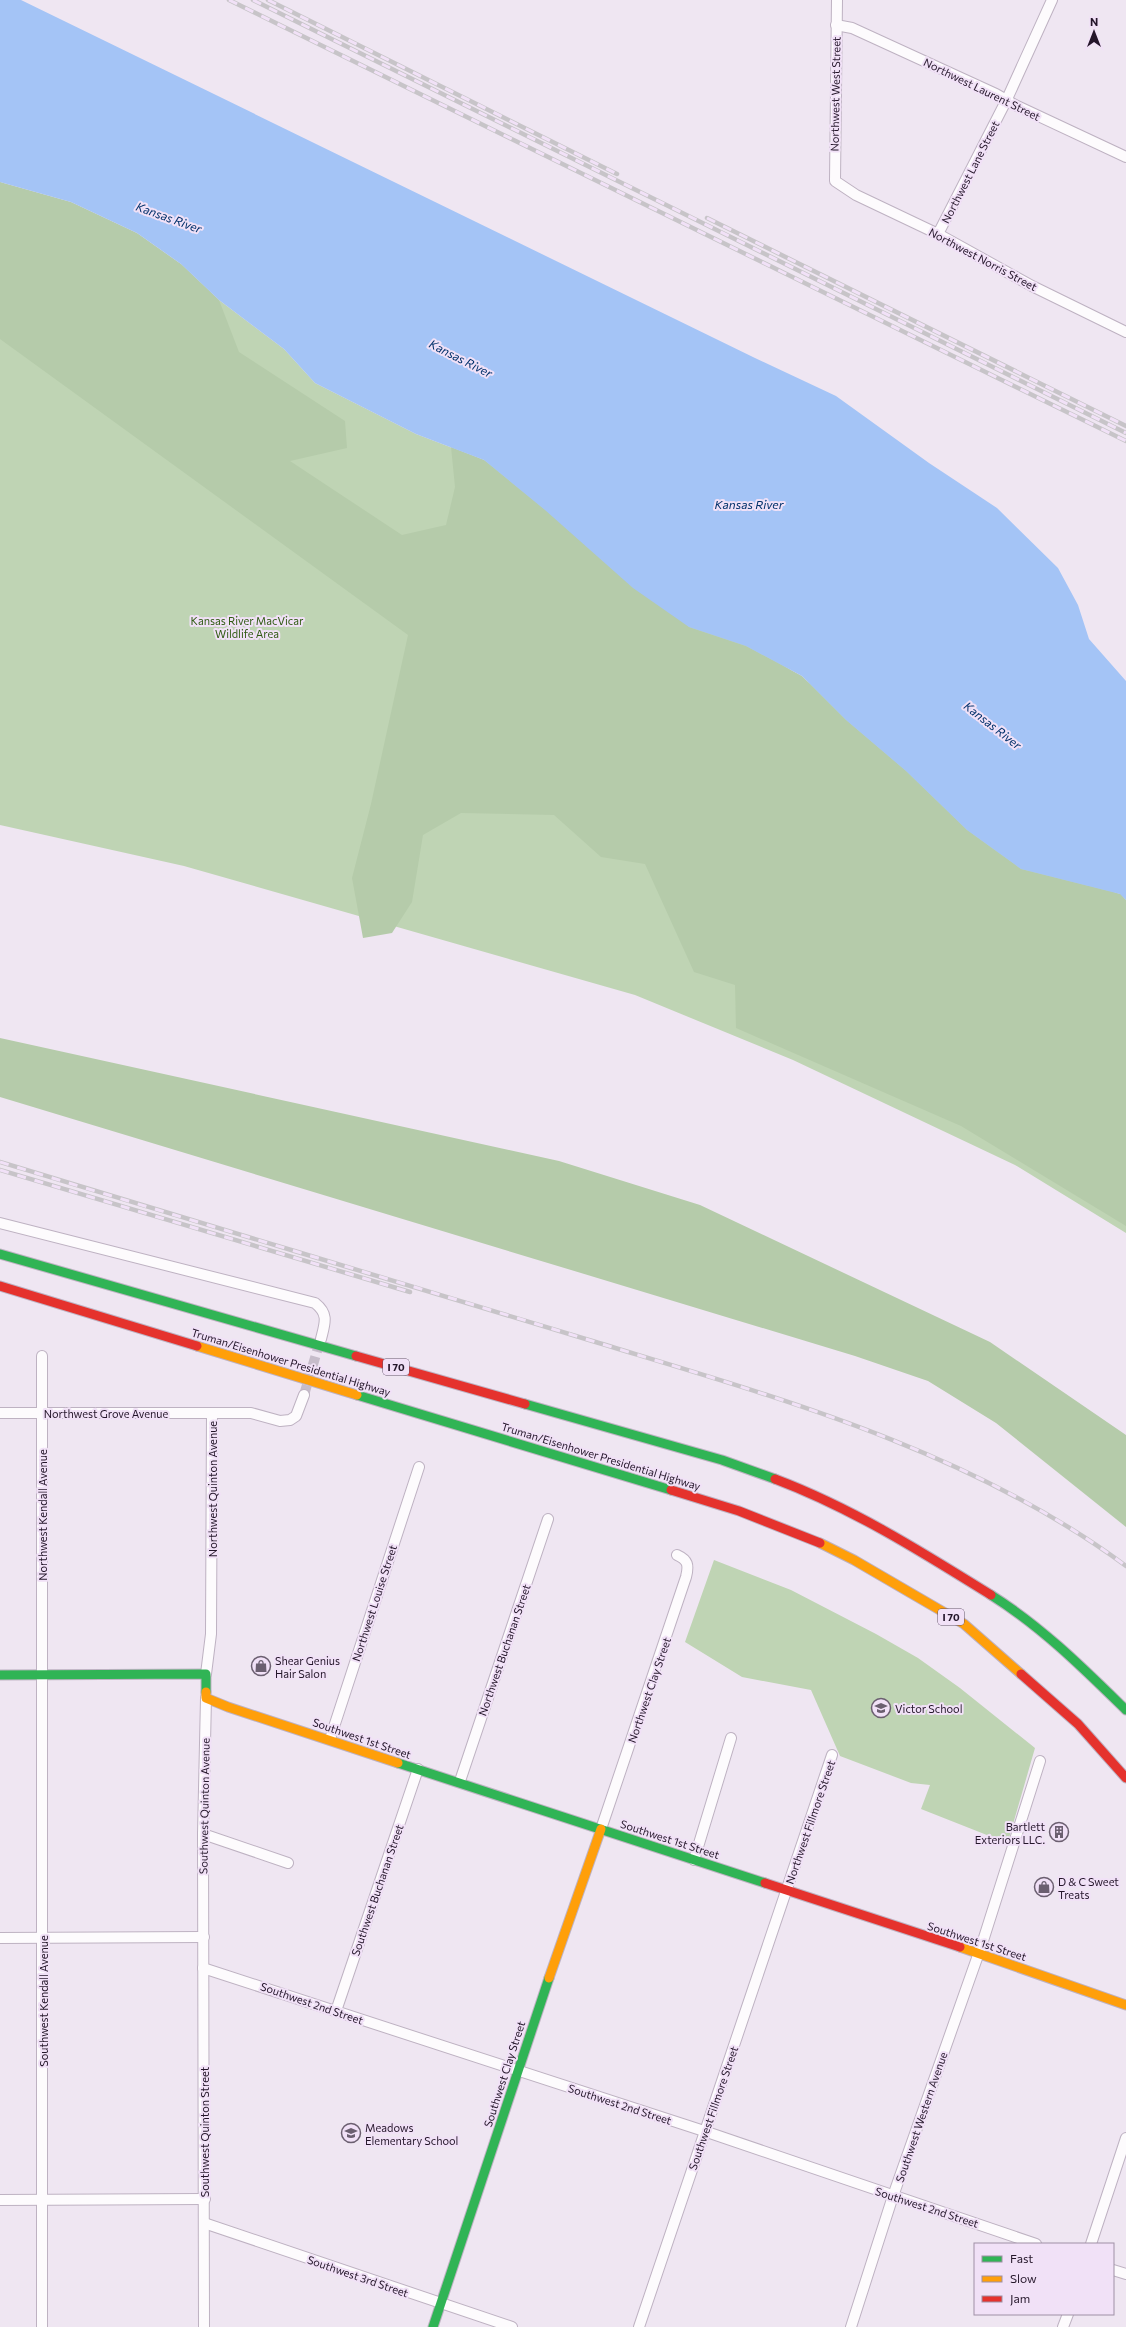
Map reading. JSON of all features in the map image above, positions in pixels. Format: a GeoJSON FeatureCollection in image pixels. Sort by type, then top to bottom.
{"type":"FeatureCollection","features":[{"type":"Feature","properties":{"kind":"main road","name":"Truman/Eisenhower Presidential Highway"},"geometry":{"type":"LineString","coordinates":[[0,1254],[722,1460],[790,1485],[878,1527],[999,1601],[1056,1642],[1126,1710]]}},
{"type":"Feature","properties":{"kind":"main road","name":"Truman/Eisenhower Presidential Highway"},"geometry":{"type":"LineString","coordinates":[[0,1286],[739,1511],[819,1543],[854,1560],[964,1624],[1078,1724],[1126,1778]]}},
{"type":"Feature","properties":{"kind":"main road"},"geometry":{"type":"LineString","coordinates":[[1088,1672],[1126,1704]]}},
{"type":"Feature","properties":{"kind":"main road"},"geometry":{"type":"LineString","coordinates":[[0,1675],[206,1674]]}},
{"type":"Feature","properties":{"kind":"main road","name":"Southwest Quinton Avenue"},"geometry":{"type":"LineString","coordinates":[[206,1674],[206,1698]]}},
{"type":"Feature","properties":{"kind":"main road","name":"Southwest 1st Street"},"geometry":{"type":"LineString","coordinates":[[206,1698],[978,1953],[1126,2005]]}},
{"type":"Feature","properties":{"kind":"main road","name":"Southwest Clay Street"},"geometry":{"type":"LineString","coordinates":[[433,2327],[517,2070],[601,1829]]}},
{"type":"Feature","properties":{"kind":"street","name":"Northwest West Street"},"geometry":{"type":"LineString","coordinates":[[837,0],[834,175],[835,182],[840,185]]}},
{"type":"Feature","properties":{"kind":"street","name":"Northwest Lane Street"},"geometry":{"type":"LineString","coordinates":[[938,234],[1007,100],[1052,0]]}},
{"type":"Feature","properties":{"kind":"street","name":"Northwest Laurent Street"},"geometry":{"type":"LineString","coordinates":[[836,25],[852,28],[1126,157]]}},
{"type":"Feature","properties":{"kind":"street","name":"Northwest Norris Street"},"geometry":{"type":"LineString","coordinates":[[840,185],[856,195],[938,234],[1032,286],[1126,332]]}},
{"type":"Feature","properties":{"kind":"street"},"geometry":{"type":"LineString","coordinates":[[0,1223],[315,1303],[322,1309],[326,1321],[321,1339]]}},
{"type":"Feature","properties":{"kind":"street","name":"Northwest Kendall Avenue"},"geometry":{"type":"LineString","coordinates":[[42,1356],[43,1675]]}},
{"type":"Feature","properties":{"kind":"street","name":"Northwest Quinton Avenue"},"geometry":{"type":"LineString","coordinates":[[206,1674],[211,1634],[212,1413],[259,1414],[285,1421],[296,1416],[304,1395]]}},
{"type":"Feature","properties":{"kind":"street","name":"Northwest Grove Avenue"},"geometry":{"type":"LineString","coordinates":[[0,1413],[212,1413]]}},
{"type":"Feature","properties":{"kind":"street","name":"Northwest Louise Street"},"geometry":{"type":"LineString","coordinates":[[330,1739],[420,1467]]}},
{"type":"Feature","properties":{"kind":"street","name":"Northwest Buchanan Street"},"geometry":{"type":"LineString","coordinates":[[460,1781],[548,1519]]}},
{"type":"Feature","properties":{"kind":"street","name":"Northwest Clay Street"},"geometry":{"type":"LineString","coordinates":[[601,1829],[686,1577],[688,1563],[686,1559],[677,1554]]}},
{"type":"Feature","properties":{"kind":"street","name":"Southwest Kendall Avenue"},"geometry":{"type":"LineString","coordinates":[[42,2327],[43,1675]]}},
{"type":"Feature","properties":{"kind":"street","name":"Southwest Quinton Avenue"},"geometry":{"type":"LineString","coordinates":[[204,1937],[203,1834],[206,1698]]}},
{"type":"Feature","properties":{"kind":"street"},"geometry":{"type":"LineString","coordinates":[[694,1860],[731,1738]]}},
{"type":"Feature","properties":{"kind":"street","name":"Northwest Fillmore Street"},"geometry":{"type":"LineString","coordinates":[[787,1890],[832,1762],[832,1754]]}},
{"type":"Feature","properties":{"kind":"street","name":"Southwest Western Avenue"},"geometry":{"type":"LineString","coordinates":[[851,2327],[893,2196],[978,1953],[1040,1761]]}},
{"type":"Feature","properties":{"kind":"street","name":"Southwest Buchanan Street"},"geometry":{"type":"LineString","coordinates":[[336,2011],[418,1769]]}},
{"type":"Feature","properties":{"kind":"street"},"geometry":{"type":"LineString","coordinates":[[203,1834],[288,1863]]}},
{"type":"Feature","properties":{"kind":"street","name":"Southwest Fillmore Street"},"geometry":{"type":"LineString","coordinates":[[639,2327],[704,2131],[787,1890]]}},
{"type":"Feature","properties":{"kind":"street"},"geometry":{"type":"LineString","coordinates":[[0,1938],[204,1937]]}},
{"type":"Feature","properties":{"kind":"street","name":"Southwest Quinton Street"},"geometry":{"type":"LineString","coordinates":[[204,1937],[204,2327]]}},
{"type":"Feature","properties":{"kind":"street","name":"Southwest 2nd Street"},"geometry":{"type":"LineString","coordinates":[[203,1968],[704,2131],[1033,2243]]}},
{"type":"Feature","properties":{"kind":"street"},"geometry":{"type":"LineString","coordinates":[[1091,2243],[1126,2138]]}},
{"type":"Feature","properties":{"kind":"street"},"geometry":{"type":"LineString","coordinates":[[0,2200],[205,2199]]}},
{"type":"Feature","properties":{"kind":"street","name":"Southwest 3rd Street"},"geometry":{"type":"LineString","coordinates":[[204,2223],[512,2327]]}},
{"type":"Feature","properties":{"kind":"street"},"geometry":{"type":"LineString","coordinates":[[1114,2270],[1126,2274]]}},
{"type":"Feature","properties":{"kind":"street"},"geometry":{"type":"LineString","coordinates":[[1063,2327],[1068,2315]]}},
{"type":"Feature","properties":{"kind":"green space","name":"Kansas River MacVicar Wildlife Area"},"geometry":{"type":"Polygon","coordinates":[[[0,182],[181,264],[219,300],[284,349],[315,383],[416,434],[484,460],[1126,900],[1126,1233],[1015,1165],[793,1060],[635,995],[184,866],[0,825],[0,182]]]}},
{"type":"Feature","properties":{"kind":"green space","name":"Kansas River MacVicar Wildlife Area"},"geometry":{"type":"Polygon","coordinates":[[[0,182],[71,202],[137,233],[181,264],[219,300],[239,352],[345,421],[347,448],[290,461],[402,535],[446,525],[455,487],[451,447],[484,460],[689,627],[746,646],[802,676],[846,720],[906,771],[967,830],[1021,869],[1121,894],[1126,900],[1126,1226],[961,1126],[736,1028],[735,985],[694,972],[645,864],[601,857],[554,815],[461,813],[423,835],[412,902],[392,933],[363,938],[352,878],[371,804],[408,635],[0,339],[0,182]]]}},
{"type":"Feature","properties":{"kind":"green space"},"geometry":{"type":"Polygon","coordinates":[[[0,1038],[559,1161],[700,1205],[990,1342],[1126,1435],[1126,1527],[996,1423],[928,1381],[855,1356],[0,1097],[0,1038]]]}},
{"type":"Feature","properties":{"kind":"green space"},"geometry":{"type":"Polygon","coordinates":[[[714,1560],[791,1590],[876,1634],[918,1658],[960,1688],[1035,1748],[1009,1838],[997,1839],[921,1809],[930,1785],[911,1783],[840,1756],[811,1690],[742,1677],[685,1642],[714,1560]]]}},
{"type":"Feature","properties":{"kind":"water","name":"Kansas River"},"geometry":{"type":"Polygon","coordinates":[[[0,0],[21,0],[755,358],[836,396],[929,463],[997,508],[1058,568],[1078,605],[1089,639],[1126,681],[1126,900],[1120,894],[1021,869],[967,830],[906,771],[846,720],[802,676],[746,646],[689,627],[633,588],[545,510],[484,460],[416,434],[315,383],[284,349],[219,300],[181,264],[137,233],[71,202],[0,182],[0,0]]]}},
{"type":"Feature","properties":{"kind":"tunnel"},"geometry":{"type":"LineString","coordinates":[[304,1395],[320,1341]]}},
{"type":"Feature","properties":{"kind":"railway"},"geometry":{"type":"LineString","coordinates":[[229,0],[1126,441]]}},
{"type":"Feature","properties":{"kind":"railway"},"geometry":{"type":"LineString","coordinates":[[253,0],[1126,433]]}},
{"type":"Feature","properties":{"kind":"railway"},"geometry":{"type":"LineString","coordinates":[[268,0],[617,174]]}},
{"type":"Feature","properties":{"kind":"railway"},"geometry":{"type":"LineString","coordinates":[[707,218],[1126,426]]}},
{"type":"Feature","properties":{"kind":"railway"},"geometry":{"type":"LineString","coordinates":[[0,1162],[659,1361],[868,1430],[936,1458],[1002,1489],[1065,1525],[1126,1566]]}},
{"type":"Feature","properties":{"kind":"railway"},"geometry":{"type":"LineString","coordinates":[[0,1170],[410,1292]]}},
{"type":"Feature","properties":{"kind":"traffic: fast"},"geometry":{"type":"LineString","coordinates":[[0,1254],[356,1356]]}},
{"type":"Feature","properties":{"kind":"traffic: fast"},"geometry":{"type":"LineString","coordinates":[[357,1395],[671,1490]]}},
{"type":"Feature","properties":{"kind":"traffic: fast"},"geometry":{"type":"LineString","coordinates":[[525,1404],[722,1460],[775,1479]]}},
{"type":"Feature","properties":{"kind":"traffic: fast"},"geometry":{"type":"LineString","coordinates":[[991,1595],[1010,1607],[1045,1634],[1126,1710]]}},
{"type":"Feature","properties":{"kind":"traffic: fast"},"geometry":{"type":"LineString","coordinates":[[0,1675],[206,1674],[206,1692]]}},
{"type":"Feature","properties":{"kind":"traffic: fast"},"geometry":{"type":"LineString","coordinates":[[398,1763],[765,1883]]}},
{"type":"Feature","properties":{"kind":"traffic: fast"},"geometry":{"type":"LineString","coordinates":[[433,2327],[549,1978]]}},
{"type":"Feature","properties":{"kind":"traffic: slow"},"geometry":{"type":"LineString","coordinates":[[197,1346],[357,1395]]}},
{"type":"Feature","properties":{"kind":"traffic: slow"},"geometry":{"type":"LineString","coordinates":[[820,1543],[854,1560],[964,1624],[1021,1674]]}},
{"type":"Feature","properties":{"kind":"traffic: slow"},"geometry":{"type":"LineString","coordinates":[[206,1692],[206,1698],[228,1707],[398,1763]]}},
{"type":"Feature","properties":{"kind":"traffic: slow"},"geometry":{"type":"LineString","coordinates":[[549,1978],[601,1829]]}},
{"type":"Feature","properties":{"kind":"traffic: slow"},"geometry":{"type":"LineString","coordinates":[[960,1947],[1126,2005]]}},
{"type":"Feature","properties":{"kind":"traffic: jam"},"geometry":{"type":"LineString","coordinates":[[0,1286],[197,1346]]}},
{"type":"Feature","properties":{"kind":"traffic: jam"},"geometry":{"type":"LineString","coordinates":[[356,1356],[525,1404]]}},
{"type":"Feature","properties":{"kind":"traffic: jam"},"geometry":{"type":"LineString","coordinates":[[775,1479],[832,1503],[859,1517],[913,1547],[991,1595]]}},
{"type":"Feature","properties":{"kind":"traffic: jam"},"geometry":{"type":"LineString","coordinates":[[671,1490],[739,1511],[820,1543]]}},
{"type":"Feature","properties":{"kind":"traffic: jam"},"geometry":{"type":"LineString","coordinates":[[1021,1674],[1078,1724],[1126,1778]]}},
{"type":"Feature","properties":{"kind":"traffic: jam"},"geometry":{"type":"LineString","coordinates":[[765,1883],[960,1947]]}},
{"type":"Feature","properties":{"kind":"place","name":"Shear Genius Hair Salon"},"geometry":{"type":"Point","coordinates":[261,1666]}},
{"type":"Feature","properties":{"kind":"place","name":"Victor School"},"geometry":{"type":"Point","coordinates":[881,1708]}},
{"type":"Feature","properties":{"kind":"place","name":"Bartlett Exteriors LLC."},"geometry":{"type":"Point","coordinates":[1059,1832]}},
{"type":"Feature","properties":{"kind":"place","name":"D & C Sweet Treats"},"geometry":{"type":"Point","coordinates":[1044,1887]}},
{"type":"Feature","properties":{"kind":"place","name":"Meadows Elementary School"},"geometry":{"type":"Point","coordinates":[351,2133]}}]}
